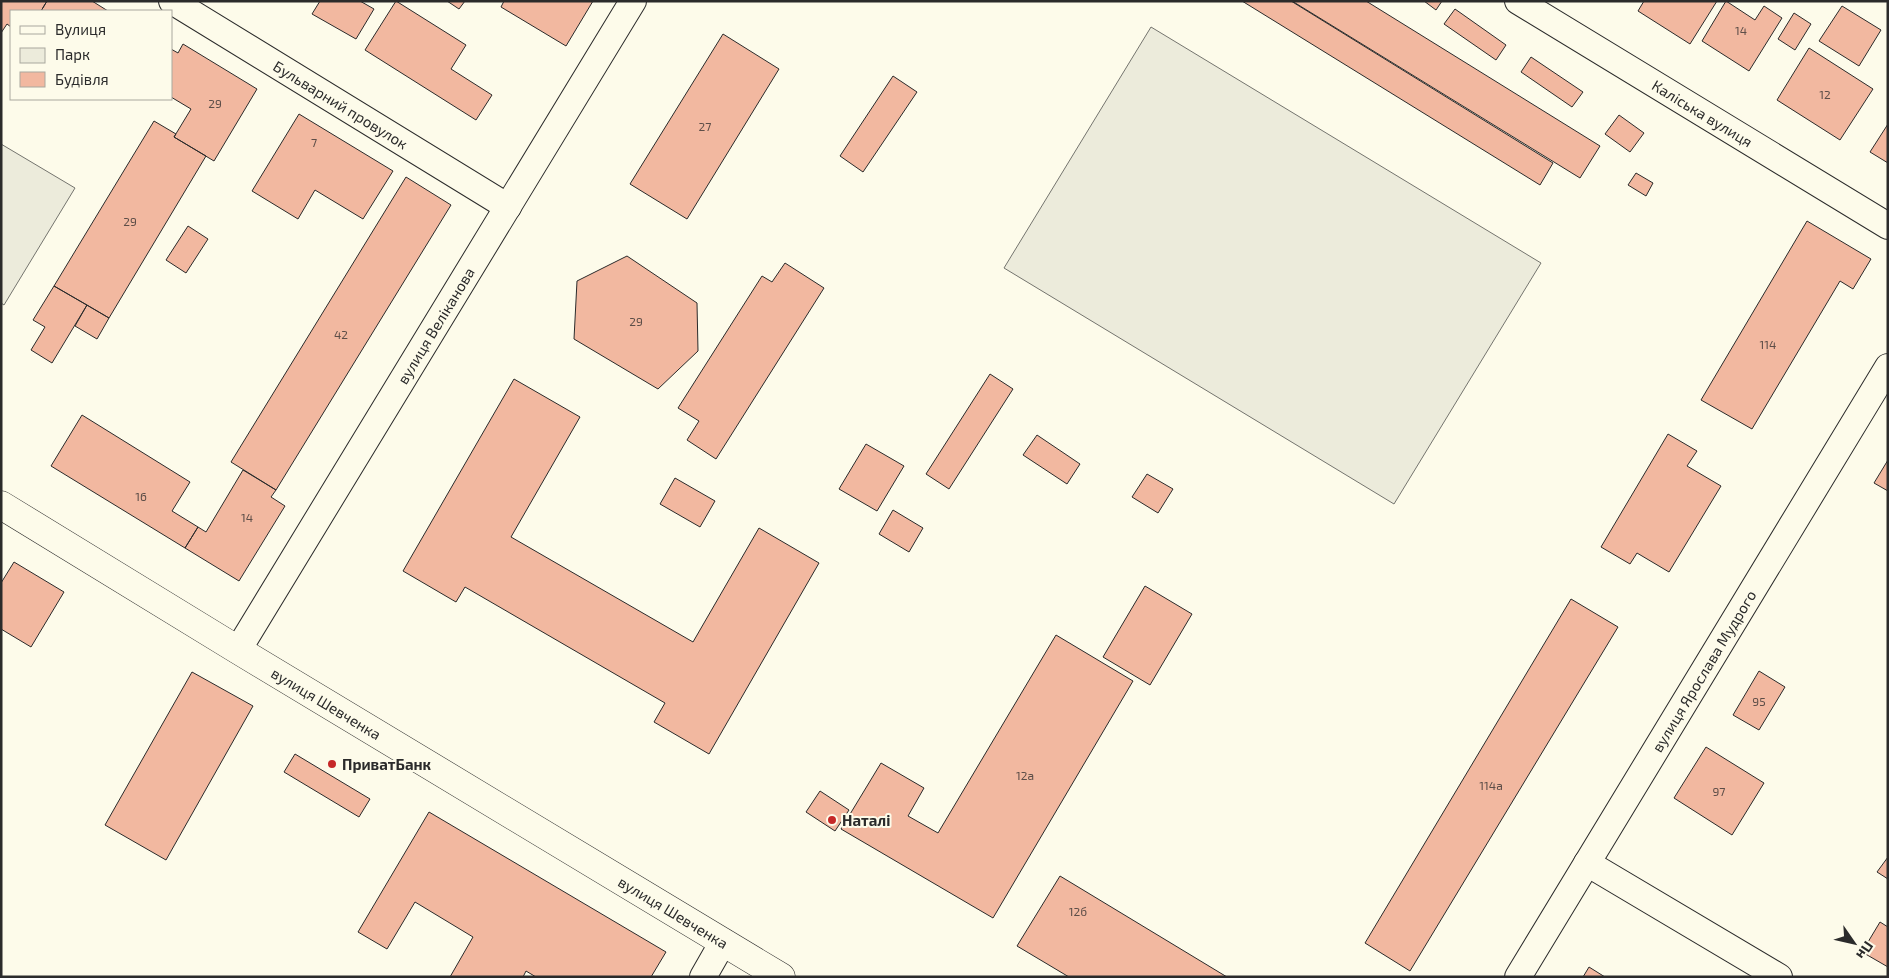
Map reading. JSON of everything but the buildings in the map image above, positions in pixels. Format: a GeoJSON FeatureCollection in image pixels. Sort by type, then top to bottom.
{"type":"FeatureCollection","features":[{"type":"Feature","properties":{"kind":"street","name":"Бульварний провулок"},"geometry":{"type":"LineString","coordinates":[[172,1],[508,207]]}},
{"type":"Feature","properties":{"kind":"street","name":"вулиця Веліканова"},"geometry":{"type":"LineString","coordinates":[[238,650],[633,1]]}},
{"type":"Feature","properties":{"kind":"street","name":"Каліська вулиця"},"geometry":{"type":"LineString","coordinates":[[1518,1],[1888,226]]}},
{"type":"Feature","properties":{"kind":"street","name":"вулиця Ярослава Мудрого"},"geometry":{"type":"LineString","coordinates":[[1518,977],[1888,367]]}},
{"type":"Feature","properties":{"kind":"street","name":"вулиця Шевченка"},"geometry":{"type":"LineString","coordinates":[[1,505],[781,977]]}},
{"type":"Feature","properties":{"kind":"street"},"geometry":{"type":"LineString","coordinates":[[1587,863],[1779,977]]}},
{"type":"Feature","properties":{"kind":"street"},"geometry":{"type":"LineString","coordinates":[[703,977],[723,942]]}},
{"type":"Feature","properties":{"kind":"green space"},"geometry":{"type":"Polygon","coordinates":[[[1151,27],[1541,263],[1394,504],[1004,268],[1151,27]]]}},
{"type":"Feature","properties":{"kind":"green space"},"geometry":{"type":"Polygon","coordinates":[[[1,144],[75,188],[4,305],[1,303],[1,144]]]}},
{"type":"Feature","properties":{"kind":"place","name":"ПриватБанк"},"geometry":{"type":"Point","coordinates":[332,764]}},
{"type":"Feature","properties":{"kind":"place","name":"Наталі"},"geometry":{"type":"Point","coordinates":[832,820]}}]}
